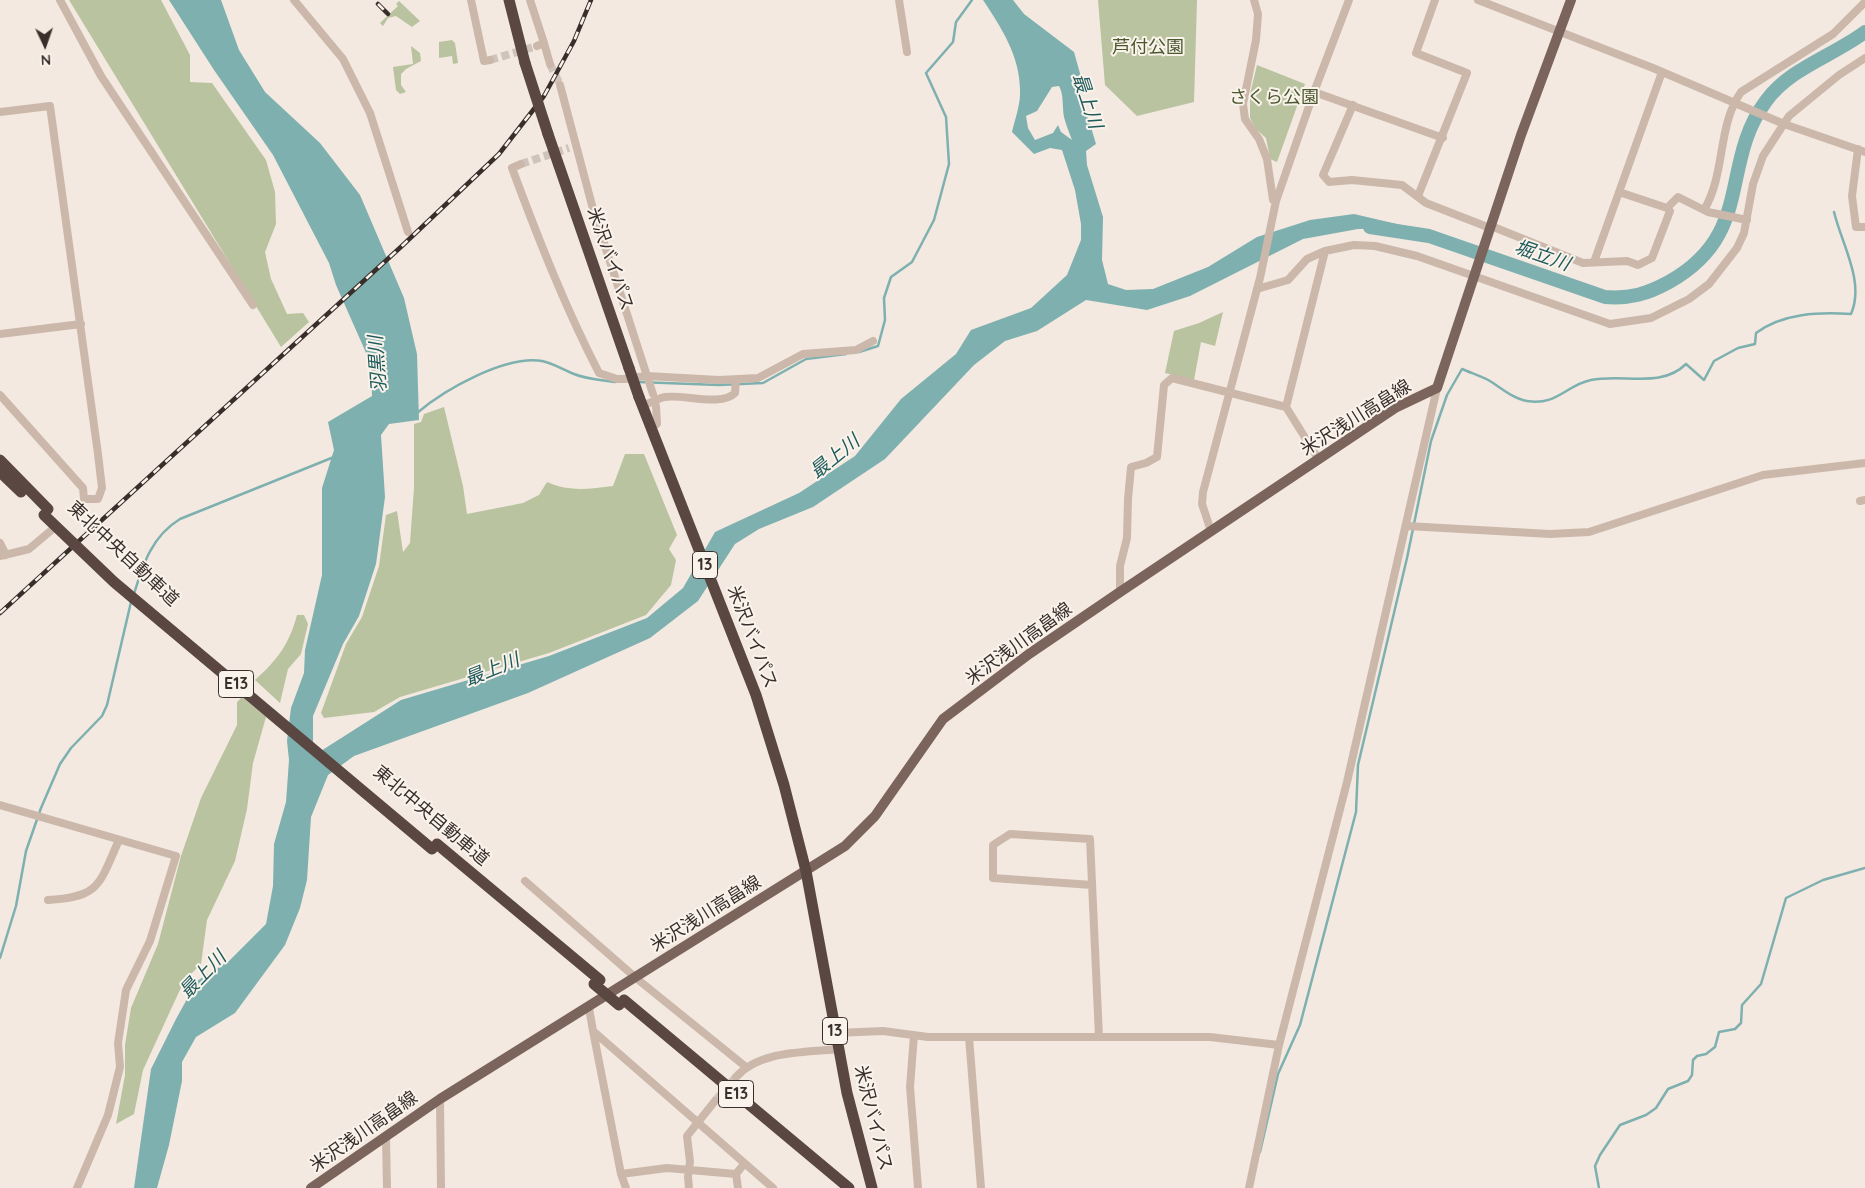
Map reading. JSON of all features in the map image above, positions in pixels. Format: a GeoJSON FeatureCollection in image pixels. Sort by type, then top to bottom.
{"type":"FeatureCollection","features":[{"type":"Feature","properties":{"kind":"highway","name":"米沢バイパス"},"geometry":{"type":"LineString","coordinates":[[509,0],[524,63],[628,373],[653,431],[756,695],[784,785],[806,871],[847,1093],[872,1188]]}},
{"type":"Feature","properties":{"kind":"highway","name":"東北中央自動車道"},"geometry":{"type":"LineString","coordinates":[[0,460],[46,512]]}},
{"type":"Feature","properties":{"kind":"highway","name":"東北中央自動車道"},"geometry":{"type":"LineString","coordinates":[[0,472],[174,625],[838,1188]]}},
{"type":"Feature","properties":{"kind":"highway","name":"東北中央自動車道"},"geometry":{"type":"LineString","coordinates":[[622,1003],[849,1188]]}},
{"type":"Feature","properties":{"kind":"main road","name":"米沢浅川高畠線"},"geometry":{"type":"LineString","coordinates":[[311,1188],[440,1099],[589,1008],[845,846],[868,824],[943,719],[1029,654],[1120,592],[1395,408],[1436,388],[1571,0]]}},
{"type":"Feature","properties":{"kind":"street"},"geometry":{"type":"LineString","coordinates":[[60,0],[101,76],[253,304]]}},
{"type":"Feature","properties":{"kind":"street"},"geometry":{"type":"LineString","coordinates":[[294,0],[338,50],[370,113],[408,232]]}},
{"type":"Feature","properties":{"kind":"street"},"geometry":{"type":"LineString","coordinates":[[471,0],[484,61],[490,60]]}},
{"type":"Feature","properties":{"kind":"street"},"geometry":{"type":"LineString","coordinates":[[530,0],[540,44],[550,64]]}},
{"type":"Feature","properties":{"kind":"street"},"geometry":{"type":"LineString","coordinates":[[899,0],[907,52]]}},
{"type":"Feature","properties":{"kind":"street"},"geometry":{"type":"LineString","coordinates":[[1254,0],[1258,14],[1256,40],[1242,104],[1245,120],[1258,139],[1267,160],[1273,200],[1276,201]]}},
{"type":"Feature","properties":{"kind":"street"},"geometry":{"type":"LineString","coordinates":[[1211,531],[1202,504],[1203,492],[1260,278],[1276,201],[1349,0]]}},
{"type":"Feature","properties":{"kind":"street"},"geometry":{"type":"LineString","coordinates":[[1418,196],[1443,138],[1467,73],[1416,53],[1435,0]]}},
{"type":"Feature","properties":{"kind":"street"},"geometry":{"type":"LineString","coordinates":[[1478,0],[1662,72],[1784,124],[1861,151],[1852,196],[1856,227],[1865,227]]}},
{"type":"Feature","properties":{"kind":"street"},"geometry":{"type":"LineString","coordinates":[[1706,211],[1718,174],[1723,141],[1733,103],[1741,92],[1833,34],[1865,2]]}},
{"type":"Feature","properties":{"kind":"street"},"geometry":{"type":"LineString","coordinates":[[1257,289],[1288,280],[1307,260],[1325,251],[1354,245],[1393,248],[1477,273],[1610,324],[1634,322],[1669,311],[1709,284],[1737,248],[1747,220],[1753,184],[1763,156],[1784,124],[1800,105],[1865,58]]}},
{"type":"Feature","properties":{"kind":"street"},"geometry":{"type":"LineString","coordinates":[[1594,262],[1662,72]]}},
{"type":"Feature","properties":{"kind":"street"},"geometry":{"type":"LineString","coordinates":[[560,85],[572,146],[652,392]]}},
{"type":"Feature","properties":{"kind":"street"},"geometry":{"type":"LineString","coordinates":[[1314,92],[1443,138]]}},
{"type":"Feature","properties":{"kind":"street"},"geometry":{"type":"LineString","coordinates":[[1353,105],[1323,175],[1329,182],[1352,180],[1402,185],[1426,203],[1583,263],[1626,261],[1638,264],[1652,258],[1670,211],[1668,208]]}},
{"type":"Feature","properties":{"kind":"street"},"geometry":{"type":"LineString","coordinates":[[0,112],[50,106],[102,488],[98,499],[84,499],[83,488],[0,394]]}},
{"type":"Feature","properties":{"kind":"street"},"geometry":{"type":"LineString","coordinates":[[521,164],[512,168],[541,246],[573,322],[599,373],[617,379],[628,373]]}},
{"type":"Feature","properties":{"kind":"street"},"geometry":{"type":"LineString","coordinates":[[1619,192],[1668,208]]}},
{"type":"Feature","properties":{"kind":"street"},"geometry":{"type":"LineString","coordinates":[[1668,208],[1678,197],[1706,211],[1747,220]]}},
{"type":"Feature","properties":{"kind":"street"},"geometry":{"type":"LineString","coordinates":[[1286,407],[1325,251]]}},
{"type":"Feature","properties":{"kind":"street"},"geometry":{"type":"LineString","coordinates":[[0,334],[81,324]]}},
{"type":"Feature","properties":{"kind":"street"},"geometry":{"type":"LineString","coordinates":[[638,378],[737,383],[763,376],[803,354],[856,350],[873,341]]}},
{"type":"Feature","properties":{"kind":"street"},"geometry":{"type":"LineString","coordinates":[[1120,592],[1120,566],[1127,538],[1131,467],[1146,463],[1157,457],[1164,384],[1172,378],[1228,394],[1286,407],[1319,460]]}},
{"type":"Feature","properties":{"kind":"street"},"geometry":{"type":"LineString","coordinates":[[641,402],[664,397],[714,400],[731,397],[737,383]]}},
{"type":"Feature","properties":{"kind":"street"},"geometry":{"type":"LineString","coordinates":[[1249,1188],[1279,1045],[1347,782],[1407,526],[1436,388]]}},
{"type":"Feature","properties":{"kind":"street"},"geometry":{"type":"LineString","coordinates":[[653,431],[657,424],[656,406]]}},
{"type":"Feature","properties":{"kind":"street"},"geometry":{"type":"LineString","coordinates":[[1407,526],[1550,534],[1590,532],[1763,475],[1865,463]]}},
{"type":"Feature","properties":{"kind":"street"},"geometry":{"type":"LineString","coordinates":[[0,543],[3,555],[29,550],[54,528]]}},
{"type":"Feature","properties":{"kind":"street"},"geometry":{"type":"LineString","coordinates":[[0,805],[176,856],[150,941],[126,990],[118,1043],[120,1067],[108,1115],[77,1188]]}},
{"type":"Feature","properties":{"kind":"street"},"geometry":{"type":"LineString","coordinates":[[1092,886],[993,878],[994,845],[1010,834],[1090,839],[1099,1037]]}},
{"type":"Feature","properties":{"kind":"street"},"geometry":{"type":"LineString","coordinates":[[48,900],[74,899],[94,889],[100,882],[119,840]]}},
{"type":"Feature","properties":{"kind":"street"},"geometry":{"type":"LineString","coordinates":[[525,881],[636,978],[746,1067]]}},
{"type":"Feature","properties":{"kind":"street"},"geometry":{"type":"LineString","coordinates":[[589,1008],[621,1174],[626,1188]]}},
{"type":"Feature","properties":{"kind":"street"},"geometry":{"type":"LineString","coordinates":[[593,1031],[773,1188]]}},
{"type":"Feature","properties":{"kind":"street"},"geometry":{"type":"LineString","coordinates":[[836,1033],[883,1031],[914,1035],[969,1037],[1210,1037],[1279,1045]]}},
{"type":"Feature","properties":{"kind":"street"},"geometry":{"type":"LineString","coordinates":[[914,1035],[910,1087],[918,1188]]}},
{"type":"Feature","properties":{"kind":"street"},"geometry":{"type":"LineString","coordinates":[[969,1037],[981,1188]]}},
{"type":"Feature","properties":{"kind":"street"},"geometry":{"type":"LineString","coordinates":[[736,1077],[746,1067],[769,1057],[838,1048]]}},
{"type":"Feature","properties":{"kind":"street"},"geometry":{"type":"LineString","coordinates":[[440,1099],[441,1188]]}},
{"type":"Feature","properties":{"kind":"street"},"geometry":{"type":"LineString","coordinates":[[689,1188],[687,1136],[715,1101]]}},
{"type":"Feature","properties":{"kind":"street"},"geometry":{"type":"LineString","coordinates":[[386,1137],[387,1188]]}},
{"type":"Feature","properties":{"kind":"street"},"geometry":{"type":"LineString","coordinates":[[738,1188],[736,1174],[744,1164]]}},
{"type":"Feature","properties":{"kind":"street"},"geometry":{"type":"LineString","coordinates":[[621,1174],[667,1168],[736,1174]]}},
{"type":"Feature","properties":{"kind":"green space"},"geometry":{"type":"Polygon","coordinates":[[[69,0],[161,0],[190,55],[190,82],[212,83],[266,160],[275,192],[276,224],[265,252],[271,279],[287,314],[303,313],[309,322],[281,347],[69,0]]]}},
{"type":"Feature","properties":{"kind":"green space","name":"芦付公園"},"geometry":{"type":"Polygon","coordinates":[[[1098,0],[1197,0],[1194,102],[1137,116],[1105,85],[1098,0]]]}},
{"type":"Feature","properties":{"kind":"green space"},"geometry":{"type":"Polygon","coordinates":[[[399,1],[420,21],[412,27],[396,16],[388,18],[383,26],[380,23],[398,6],[396,4],[399,1]]]}},
{"type":"Feature","properties":{"kind":"green space"},"geometry":{"type":"Polygon","coordinates":[[[452,40],[455,43],[458,63],[453,64],[452,56],[439,58],[439,42],[452,40]]]}},
{"type":"Feature","properties":{"kind":"green space"},"geometry":{"type":"Polygon","coordinates":[[[411,46],[420,53],[421,61],[401,74],[401,85],[406,92],[400,94],[396,90],[393,67],[413,64],[411,46]]]}},
{"type":"Feature","properties":{"kind":"green space","name":"さくら公園"},"geometry":{"type":"Polygon","coordinates":[[[1257,65],[1305,84],[1277,162],[1270,159],[1266,138],[1256,129],[1250,118],[1250,94],[1257,65]]]}},
{"type":"Feature","properties":{"kind":"green space"},"geometry":{"type":"Polygon","coordinates":[[[1223,312],[1215,346],[1201,342],[1194,380],[1165,373],[1174,331],[1199,323],[1223,312]]]}},
{"type":"Feature","properties":{"kind":"green space"},"geometry":{"type":"Polygon","coordinates":[[[444,407],[463,486],[467,514],[523,503],[539,495],[547,482],[563,487],[587,489],[613,486],[625,454],[644,454],[677,535],[669,549],[676,560],[671,585],[646,615],[549,653],[400,697],[374,712],[324,718],[321,713],[346,644],[362,617],[379,566],[386,515],[397,511],[403,552],[410,543],[414,488],[414,424],[421,422],[424,414],[444,407]]]}},
{"type":"Feature","properties":{"kind":"green space"},"geometry":{"type":"Polygon","coordinates":[[[297,615],[304,615],[308,624],[301,654],[288,669],[280,703],[255,680],[270,666],[281,651],[294,626],[297,615]]]}},
{"type":"Feature","properties":{"kind":"green space"},"geometry":{"type":"Polygon","coordinates":[[[242,697],[266,717],[253,763],[247,809],[235,861],[207,920],[201,964],[184,981],[143,1070],[134,1114],[116,1124],[125,1075],[125,1045],[131,1008],[158,944],[181,856],[201,798],[237,725],[237,702],[242,697]]]}},
{"type":"Feature","properties":{"kind":"water","name":"羽黒川"},"geometry":{"type":"Polygon","coordinates":[[[169,0],[221,0],[239,50],[265,92],[320,143],[360,195],[404,298],[417,354],[419,420],[389,424],[381,435],[385,497],[376,564],[359,616],[343,644],[313,716],[313,756],[401,700],[549,656],[647,618],[683,588],[715,532],[799,493],[855,456],[901,399],[956,354],[971,330],[1031,308],[1067,275],[1081,240],[1081,224],[1075,190],[1062,150],[1050,148],[1034,154],[1012,132],[1020,95],[1017,65],[1003,31],[983,0],[1013,0],[1024,14],[1074,52],[1081,77],[1082,97],[1096,144],[1086,151],[1087,165],[1103,217],[1102,260],[1108,284],[1126,290],[1153,289],[1208,267],[1257,237],[1310,220],[1354,214],[1414,228],[1358,229],[1303,239],[1190,296],[1147,310],[1086,300],[1037,331],[1005,341],[974,365],[885,459],[813,507],[759,529],[735,544],[698,601],[650,638],[528,693],[354,756],[328,775],[311,817],[307,880],[300,908],[285,945],[235,1013],[196,1037],[182,1062],[182,1081],[169,1145],[157,1188],[134,1188],[151,1069],[176,1019],[197,981],[229,961],[266,924],[273,886],[274,844],[286,802],[289,760],[287,741],[291,708],[304,673],[305,650],[322,575],[322,488],[334,450],[328,422],[372,396],[371,364],[336,285],[329,263],[273,155],[214,70],[169,0]],[[1059,86],[1052,87],[1037,111],[1026,116],[1028,128],[1035,140],[1053,133],[1058,125],[1061,132],[1072,140],[1064,117],[1059,86]]]}},
{"type":"Feature","properties":{"kind":"waterway"},"geometry":{"type":"LineString","coordinates":[[859,352],[878,346],[885,320],[884,298],[891,277],[912,262],[934,220],[949,164],[946,117],[926,73],[953,42],[956,22],[972,0]]}},
{"type":"Feature","properties":{"kind":"waterway","name":"堀立川"},"geometry":{"type":"LineString","coordinates":[[1370,227],[1429,236],[1605,297],[1638,295],[1653,290],[1669,282],[1696,263],[1714,242],[1725,220],[1743,149],[1752,125],[1766,101],[1799,71],[1853,41],[1865,32]]}},
{"type":"Feature","properties":{"kind":"waterway"},"geometry":{"type":"LineString","coordinates":[[1260,1152],[1278,1074],[1300,1025],[1356,812],[1358,765],[1407,558],[1431,441],[1447,395],[1462,369],[1490,381],[1517,398],[1537,402],[1554,398],[1575,386],[1591,380],[1603,378],[1641,379],[1665,376],[1676,372],[1686,364],[1704,380],[1714,361],[1738,348],[1755,344],[1756,333],[1778,321],[1802,315],[1826,313],[1851,314],[1855,302],[1854,276],[1834,212]]}},
{"type":"Feature","properties":{"kind":"waterway"},"geometry":{"type":"LineString","coordinates":[[638,382],[719,385],[763,383],[806,359],[846,354]]}},
{"type":"Feature","properties":{"kind":"waterway"},"geometry":{"type":"LineString","coordinates":[[417,413],[459,385],[476,376],[511,363],[542,361],[579,376],[615,382]]}},
{"type":"Feature","properties":{"kind":"waterway"},"geometry":{"type":"LineString","coordinates":[[134,594],[145,562],[156,542],[170,526],[180,519],[334,457]]}},
{"type":"Feature","properties":{"kind":"waterway"},"geometry":{"type":"LineString","coordinates":[[0,958],[16,906],[26,851],[41,808],[60,764],[71,748],[102,716],[107,705],[131,602]]}},
{"type":"Feature","properties":{"kind":"waterway"},"geometry":{"type":"LineString","coordinates":[[1599,1188],[1595,1166],[1620,1125],[1646,1115],[1656,1108],[1668,1089],[1688,1081],[1692,1075],[1693,1060],[1715,1047],[1719,1032],[1735,1029],[1741,1023],[1742,1005],[1761,984],[1786,898],[1823,880],[1865,868]]}},
{"type":"Feature","properties":{"kind":"tunnel"},"geometry":{"type":"LineString","coordinates":[[490,60],[537,46]]}},
{"type":"Feature","properties":{"kind":"tunnel"},"geometry":{"type":"LineString","coordinates":[[550,64],[560,85]]}},
{"type":"Feature","properties":{"kind":"tunnel"},"geometry":{"type":"LineString","coordinates":[[521,164],[569,148]]}},
{"type":"Feature","properties":{"kind":"tunnel"},"geometry":{"type":"LineString","coordinates":[[715,1101],[736,1077]]}},
{"type":"Feature","properties":{"kind":"railway"},"geometry":{"type":"LineString","coordinates":[[0,613],[403,245],[499,154],[544,96],[574,41],[591,0]]}},
{"type":"Feature","properties":{"kind":"railway"},"geometry":{"type":"LineString","coordinates":[[378,4],[388,14]]}},
{"type":"Feature","properties":{"kind":"water label","name":"最上川"},"geometry":{"type":"Point","coordinates":[1087,101]}},
{"type":"Feature","properties":{"kind":"water label","name":"最上川"},"geometry":{"type":"Point","coordinates":[835,457]}},
{"type":"Feature","properties":{"kind":"water label","name":"最上川"},"geometry":{"type":"Point","coordinates":[492,670]}},
{"type":"Feature","properties":{"kind":"water label","name":"最上川"},"geometry":{"type":"Point","coordinates":[203,975]}}]}
